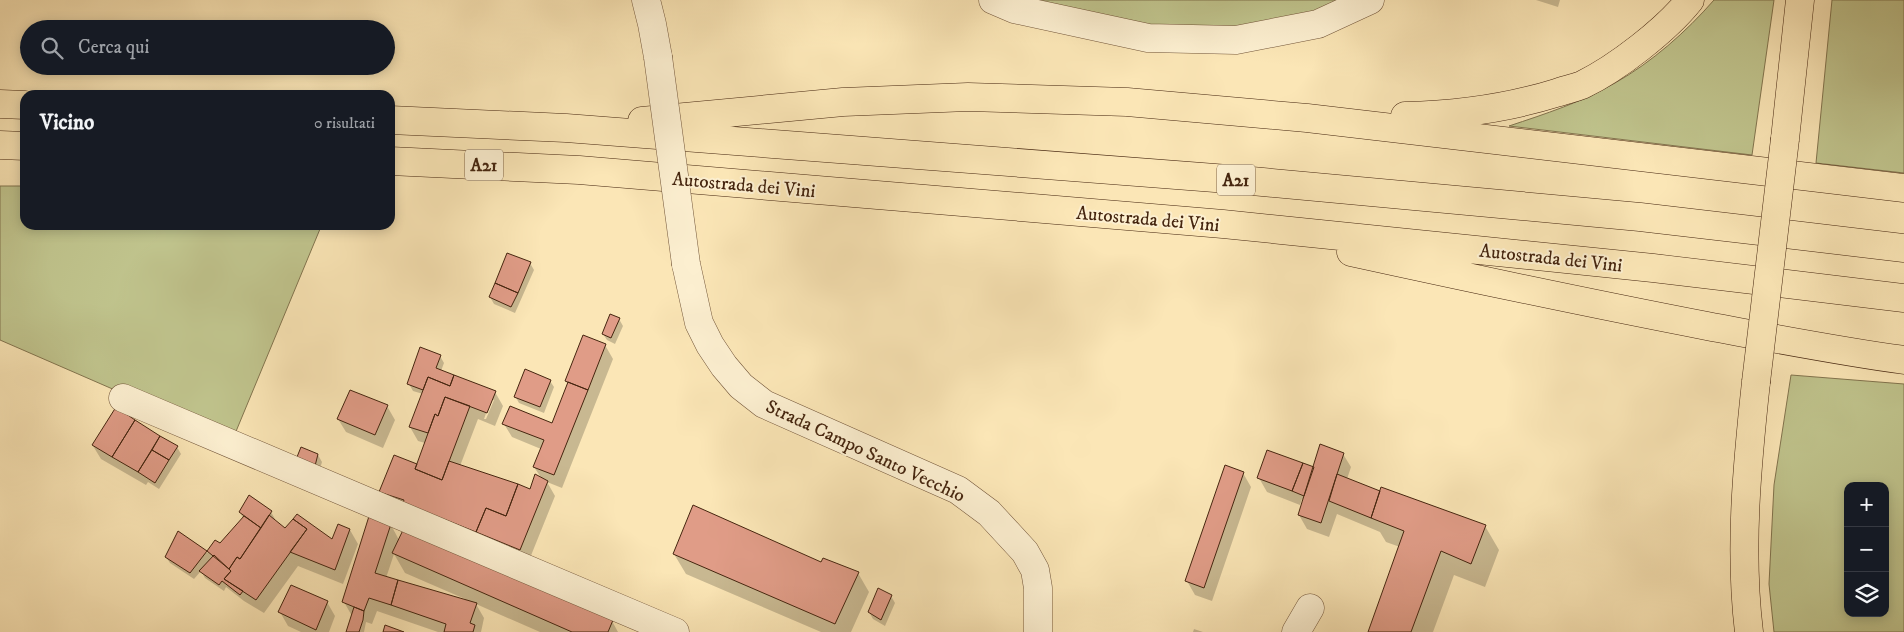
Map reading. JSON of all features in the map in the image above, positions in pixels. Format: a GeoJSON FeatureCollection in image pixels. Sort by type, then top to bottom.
{"type":"FeatureCollection","features":[{"type":"Feature","properties":{"kind":"highway"},"geometry":{"type":"LineString","coordinates":[[1307,118],[1437,115],[1530,101],[1582,85],[1628,56],[1679,14],[1690,0]]}},
{"type":"Feature","properties":{"kind":"highway"},"geometry":{"type":"LineString","coordinates":[[1749,632],[1746,552],[1747,465],[1800,0]]}},
{"type":"Feature","properties":{"kind":"highway"},"geometry":{"type":"LineString","coordinates":[[566,128],[843,102],[968,97],[1127,102],[1307,118],[1904,188]]}},
{"type":"Feature","properties":{"kind":"highway"},"geometry":{"type":"LineString","coordinates":[[0,104],[20,104]]}},
{"type":"Feature","properties":{"kind":"highway","name":"A21"},"geometry":{"type":"LineString","coordinates":[[395,120],[566,128],[1241,180],[1640,217],[1904,248]]}},
{"type":"Feature","properties":{"kind":"highway"},"geometry":{"type":"LineString","coordinates":[[0,145],[20,146]]}},
{"type":"Feature","properties":{"kind":"highway","name":"Autostrada dei Vini"},"geometry":{"type":"LineString","coordinates":[[395,160],[588,170],[1223,224],[1653,268],[1904,298]]}},
{"type":"Feature","properties":{"kind":"highway"},"geometry":{"type":"LineString","coordinates":[[1223,224],[1524,290],[1845,352],[1904,360]]}},
{"type":"Feature","properties":{"kind":"street","name":"Strada Campo Santo Vecchio"},"geometry":{"type":"LineString","coordinates":[[646,0],[658,57],[686,264],[699,323],[710,345],[740,386],[764,404],[958,490],[989,513],[1025,552],[1036,570],[1038,632]]}},
{"type":"Feature","properties":{"kind":"street"},"geometry":{"type":"LineString","coordinates":[[993,0],[1014,9],[1148,38],[1236,40],[1318,24],[1370,0]]}},
{"type":"Feature","properties":{"kind":"street"},"geometry":{"type":"LineString","coordinates":[[123,398],[675,632]]}},
{"type":"Feature","properties":{"kind":"street"},"geometry":{"type":"LineString","coordinates":[[1296,632],[1310,608]]}},
{"type":"Feature","properties":{"kind":"green space"},"geometry":{"type":"Polygon","coordinates":[[[995,0],[1371,0],[1237,39],[995,0]]]}},
{"type":"Feature","properties":{"kind":"green space"},"geometry":{"type":"Polygon","coordinates":[[[1714,0],[1774,0],[1752,155],[1509,126],[1576,102],[1629,75],[1668,46],[1714,0]]]}},
{"type":"Feature","properties":{"kind":"green space"},"geometry":{"type":"Polygon","coordinates":[[[1832,0],[1904,0],[1904,173],[1816,163],[1832,0]]]}},
{"type":"Feature","properties":{"kind":"green space"},"geometry":{"type":"Polygon","coordinates":[[[0,186],[20,186],[20,230],[320,230],[232,441],[0,340],[0,186]]]}},
{"type":"Feature","properties":{"kind":"green space"},"geometry":{"type":"Polygon","coordinates":[[[1791,375],[1904,384],[1904,632],[1774,632],[1769,584],[1774,485],[1791,375]]]}},
{"type":"Feature","properties":{"kind":"building"},"geometry":{"type":"Polygon","coordinates":[[[507,253],[531,262],[518,293],[495,283],[507,253]]]}},
{"type":"Feature","properties":{"kind":"building"},"geometry":{"type":"Polygon","coordinates":[[[495,283],[518,293],[511,307],[489,297],[495,283]]]}},
{"type":"Feature","properties":{"kind":"building"},"geometry":{"type":"Polygon","coordinates":[[[610,314],[620,318],[611,338],[602,334],[610,314]]]}},
{"type":"Feature","properties":{"kind":"building"},"geometry":{"type":"Polygon","coordinates":[[[583,335],[606,344],[588,390],[565,381],[583,335]]]}},
{"type":"Feature","properties":{"kind":"building"},"geometry":{"type":"Polygon","coordinates":[[[420,347],[441,355],[436,368],[454,375],[450,386],[428,377],[423,390],[407,384],[420,347]]]}},
{"type":"Feature","properties":{"kind":"building"},"geometry":{"type":"Polygon","coordinates":[[[525,369],[551,380],[540,407],[514,397],[525,369]]]}},
{"type":"Feature","properties":{"kind":"building"},"geometry":{"type":"Polygon","coordinates":[[[454,375],[496,391],[487,413],[445,397],[438,416],[435,414],[428,433],[409,427],[428,377],[450,386],[454,375]]]}},
{"type":"Feature","properties":{"kind":"building"},"geometry":{"type":"Polygon","coordinates":[[[568,382],[588,390],[554,475],[533,467],[544,440],[502,424],[510,406],[552,423],[568,382]]]}},
{"type":"Feature","properties":{"kind":"building"},"geometry":{"type":"Polygon","coordinates":[[[350,390],[388,405],[375,435],[337,419],[350,390]]]}},
{"type":"Feature","properties":{"kind":"building"},"geometry":{"type":"Polygon","coordinates":[[[445,397],[470,406],[442,480],[415,469],[435,414],[438,416],[445,397]]]}},
{"type":"Feature","properties":{"kind":"building"},"geometry":{"type":"Polygon","coordinates":[[[116,407],[135,420],[112,457],[92,445],[116,407]]]}},
{"type":"Feature","properties":{"kind":"building"},"geometry":{"type":"Polygon","coordinates":[[[135,420],[160,436],[138,472],[112,457],[135,420]]]}},
{"type":"Feature","properties":{"kind":"building"},"geometry":{"type":"Polygon","coordinates":[[[160,436],[178,446],[169,460],[152,450],[160,436]]]}},
{"type":"Feature","properties":{"kind":"building"},"geometry":{"type":"Polygon","coordinates":[[[1320,444],[1344,453],[1321,523],[1298,515],[1320,444]]]}},
{"type":"Feature","properties":{"kind":"building"},"geometry":{"type":"Polygon","coordinates":[[[301,447],[318,454],[315,466],[297,457],[301,447]]]}},
{"type":"Feature","properties":{"kind":"building"},"geometry":{"type":"Polygon","coordinates":[[[152,450],[169,460],[155,483],[138,472],[152,450]]]}},
{"type":"Feature","properties":{"kind":"building"},"geometry":{"type":"Polygon","coordinates":[[[1267,450],[1303,463],[1292,491],[1257,478],[1267,450]]]}},
{"type":"Feature","properties":{"kind":"building"},"geometry":{"type":"Polygon","coordinates":[[[394,455],[417,464],[415,469],[442,480],[449,461],[518,484],[506,516],[486,508],[476,532],[403,503],[404,500],[379,492],[394,455]]]}},
{"type":"Feature","properties":{"kind":"building"},"geometry":{"type":"Polygon","coordinates":[[[1303,463],[1314,467],[1304,496],[1292,491],[1303,463]]]}},
{"type":"Feature","properties":{"kind":"building"},"geometry":{"type":"Polygon","coordinates":[[[1225,465],[1244,472],[1204,588],[1185,581],[1225,465]]]}},
{"type":"Feature","properties":{"kind":"building"},"geometry":{"type":"Polygon","coordinates":[[[535,474],[548,481],[520,550],[476,532],[486,508],[506,516],[518,484],[530,489],[535,474]]]}},
{"type":"Feature","properties":{"kind":"building"},"geometry":{"type":"Polygon","coordinates":[[[1337,474],[1380,491],[1371,518],[1329,501],[1337,474]]]}},
{"type":"Feature","properties":{"kind":"building"},"geometry":{"type":"Polygon","coordinates":[[[1381,487],[1486,525],[1471,564],[1441,551],[1411,632],[1368,632],[1404,531],[1371,518],[1381,487]]]}},
{"type":"Feature","properties":{"kind":"building"},"geometry":{"type":"Polygon","coordinates":[[[249,495],[272,511],[261,528],[239,512],[249,495]]]}},
{"type":"Feature","properties":{"kind":"building"},"geometry":{"type":"Polygon","coordinates":[[[693,505],[821,562],[823,558],[859,572],[835,624],[673,554],[693,505]]]}},
{"type":"Feature","properties":{"kind":"building"},"geometry":{"type":"Polygon","coordinates":[[[370,513],[391,524],[375,573],[398,580],[391,605],[369,598],[364,611],[342,602],[370,513]]]}},
{"type":"Feature","properties":{"kind":"building"},"geometry":{"type":"Polygon","coordinates":[[[297,514],[332,539],[338,524],[350,529],[335,570],[290,552],[307,529],[293,519],[297,514]]]}},
{"type":"Feature","properties":{"kind":"building"},"geometry":{"type":"Polygon","coordinates":[[[269,515],[285,528],[293,519],[307,529],[256,600],[224,579],[231,571],[229,569],[237,557],[240,559],[269,515]]]}},
{"type":"Feature","properties":{"kind":"building"},"geometry":{"type":"Polygon","coordinates":[[[244,516],[261,528],[240,559],[237,557],[229,569],[207,551],[215,540],[220,543],[244,516]]]}},
{"type":"Feature","properties":{"kind":"building"},"geometry":{"type":"Polygon","coordinates":[[[404,528],[613,620],[608,632],[572,632],[392,553],[404,528]]]}},
{"type":"Feature","properties":{"kind":"building"},"geometry":{"type":"Polygon","coordinates":[[[178,531],[207,551],[190,573],[165,557],[178,531]]]}},
{"type":"Feature","properties":{"kind":"building"},"geometry":{"type":"Polygon","coordinates":[[[214,555],[231,571],[224,579],[243,591],[240,595],[222,581],[219,585],[199,571],[214,555]]]}},
{"type":"Feature","properties":{"kind":"building"},"geometry":{"type":"Polygon","coordinates":[[[398,580],[477,603],[470,623],[475,625],[473,632],[444,632],[446,624],[391,605],[398,580]]]}},
{"type":"Feature","properties":{"kind":"building"},"geometry":{"type":"Polygon","coordinates":[[[291,585],[328,601],[316,630],[278,612],[291,585]]]}},
{"type":"Feature","properties":{"kind":"building"},"geometry":{"type":"Polygon","coordinates":[[[878,588],[892,595],[881,620],[868,612],[878,588]]]}},
{"type":"Feature","properties":{"kind":"building"},"geometry":{"type":"Polygon","coordinates":[[[354,607],[364,611],[363,620],[359,632],[346,632],[354,607]]]}},
{"type":"Feature","properties":{"kind":"building"},"geometry":{"type":"Polygon","coordinates":[[[385,625],[404,632],[383,632],[385,625]]]}}]}
